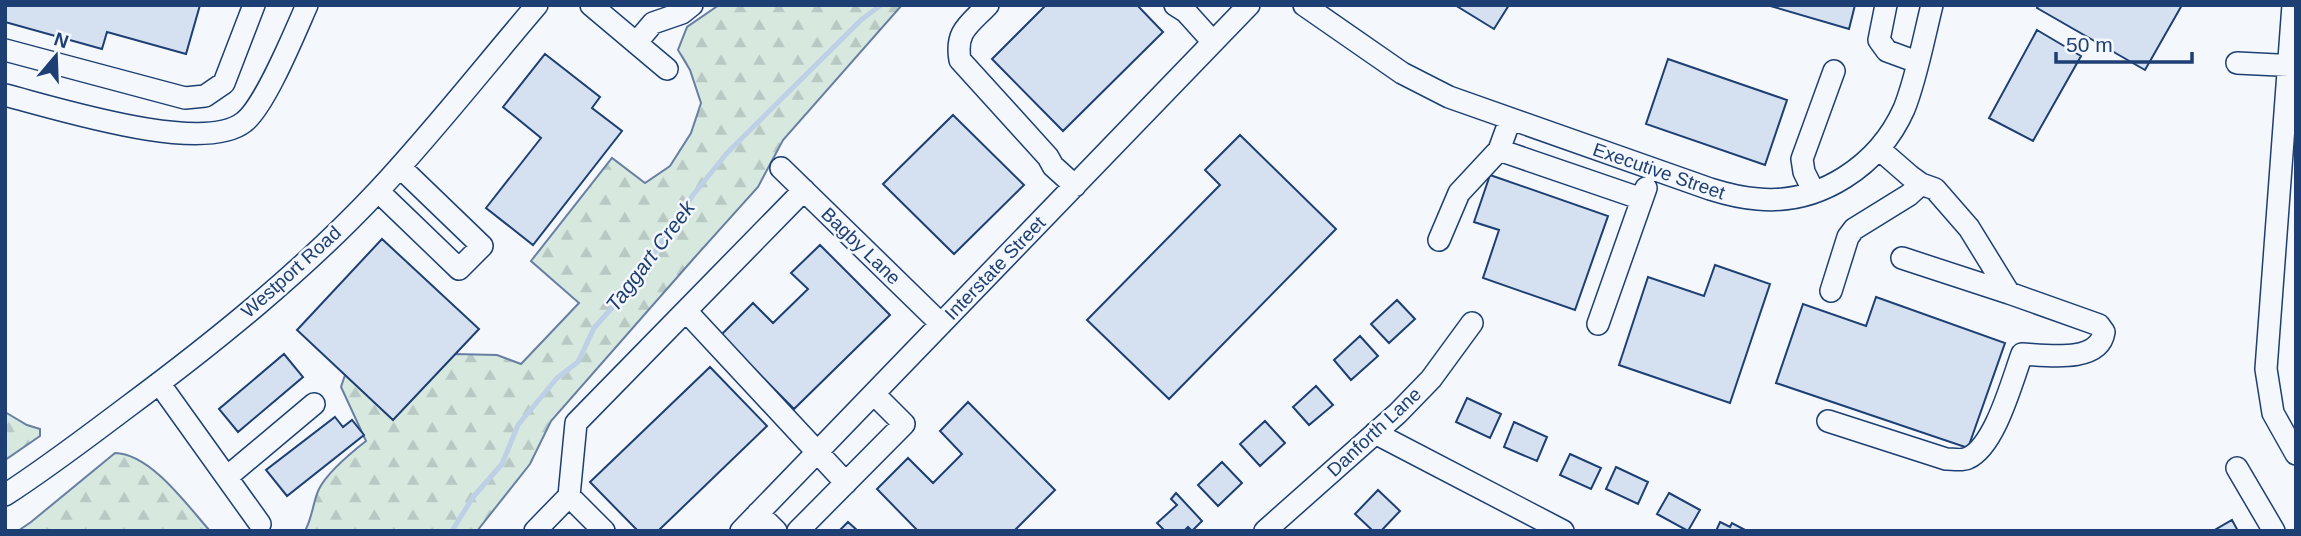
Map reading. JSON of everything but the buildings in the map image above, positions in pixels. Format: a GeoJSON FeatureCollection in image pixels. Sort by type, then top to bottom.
{"type":"FeatureCollection","features":[{"type":"Feature","properties":{"kind":"street"},"geometry":{"type":"LineString","coordinates":[[5,50],[186,98],[205,96],[224,83],[254,5]]}},
{"type":"Feature","properties":{"kind":"street"},"geometry":{"type":"LineString","coordinates":[[5,95],[141,128],[191,135],[227,132],[245,122],[262,97],[307,5]]}},
{"type":"Feature","properties":{"kind":"street","name":"Westport Road"},"geometry":{"type":"LineString","coordinates":[[5,495],[159,383],[326,243],[400,167],[537,5]]}},
{"type":"Feature","properties":{"kind":"street"},"geometry":{"type":"LineString","coordinates":[[591,5],[667,69]]}},
{"type":"Feature","properties":{"kind":"street"},"geometry":{"type":"LineString","coordinates":[[636,43],[653,23],[682,13],[692,5]]}},
{"type":"Feature","properties":{"kind":"street"},"geometry":{"type":"LineString","coordinates":[[988,5],[960,35],[957,46],[960,60],[1048,157],[1053,166],[1075,186]]}},
{"type":"Feature","properties":{"kind":"street"},"geometry":{"type":"LineString","coordinates":[[1175,5],[1186,12],[1213,42]]}},
{"type":"Feature","properties":{"kind":"street","name":"Executive Street"},"geometry":{"type":"LineString","coordinates":[[1304,5],[1402,74],[1449,97],[1732,196],[1759,200],[1814,192],[1852,173],[1879,149],[1905,106],[1932,5]]}},
{"type":"Feature","properties":{"kind":"street"},"geometry":{"type":"LineString","coordinates":[[1886,5],[1879,40],[1887,51],[1917,62]]}},
{"type":"Feature","properties":{"kind":"street"},"geometry":{"type":"LineString","coordinates":[[2293,5],[2292,66],[2266,369],[2273,413],[2296,454]]}},
{"type":"Feature","properties":{"kind":"street","name":"Interstate Street"},"geometry":{"type":"LineString","coordinates":[[741,531],[1213,42],[1241,8]]}},
{"type":"Feature","properties":{"kind":"street"},"geometry":{"type":"LineString","coordinates":[[2237,63],[2292,66]]}},
{"type":"Feature","properties":{"kind":"street"},"geometry":{"type":"LineString","coordinates":[[1814,192],[1804,172],[1802,159],[1834,71]]}},
{"type":"Feature","properties":{"kind":"street"},"geometry":{"type":"LineString","coordinates":[[1439,240],[1460,192],[1499,150],[1510,120]]}},
{"type":"Feature","properties":{"kind":"street"},"geometry":{"type":"LineString","coordinates":[[1879,149],[1922,184],[1935,189],[1969,228],[2009,293]]}},
{"type":"Feature","properties":{"kind":"street"},"geometry":{"type":"LineString","coordinates":[[1499,150],[1642,200]]}},
{"type":"Feature","properties":{"kind":"street"},"geometry":{"type":"LineString","coordinates":[[378,191],[459,270],[482,246],[400,167]]}},
{"type":"Feature","properties":{"kind":"street","name":"Bagby Lane"},"geometry":{"type":"LineString","coordinates":[[781,167],[941,324]]}},
{"type":"Feature","properties":{"kind":"street"},"geometry":{"type":"LineString","coordinates":[[1598,324],[1653,169]]}},
{"type":"Feature","properties":{"kind":"street"},"geometry":{"type":"LineString","coordinates":[[1831,291],[1848,237],[1854,229],[1922,184]]}},
{"type":"Feature","properties":{"kind":"street"},"geometry":{"type":"LineString","coordinates":[[535,531],[569,496],[576,424],[804,190]]}},
{"type":"Feature","properties":{"kind":"street"},"geometry":{"type":"LineString","coordinates":[[1828,421],[1946,459],[1965,460],[1975,453],[1995,424],[2022,354],[2075,356],[2091,351],[2103,339],[2104,332],[2099,325],[1902,258]]}},
{"type":"Feature","properties":{"kind":"street"},"geometry":{"type":"LineString","coordinates":[[686,311],[846,483]]}},
{"type":"Feature","properties":{"kind":"street","name":"Danforth Lane"},"geometry":{"type":"LineString","coordinates":[[1265,531],[1432,379],[1472,323]]}},
{"type":"Feature","properties":{"kind":"street"},"geometry":{"type":"LineString","coordinates":[[159,383],[260,524]]}},
{"type":"Feature","properties":{"kind":"street"},"geometry":{"type":"LineString","coordinates":[[799,531],[904,424],[874,394]]}},
{"type":"Feature","properties":{"kind":"street"},"geometry":{"type":"LineString","coordinates":[[227,477],[314,404]]}},
{"type":"Feature","properties":{"kind":"street"},"geometry":{"type":"LineString","coordinates":[[1375,433],[1559,530]]}},
{"type":"Feature","properties":{"kind":"street"},"geometry":{"type":"LineString","coordinates":[[2237,468],[2274,531]]}},
{"type":"Feature","properties":{"kind":"street"},"geometry":{"type":"LineString","coordinates":[[569,496],[604,531]]}},
{"type":"Feature","properties":{"kind":"street"},"geometry":{"type":"LineString","coordinates":[[758,513],[776,531]]}},
{"type":"Feature","properties":{"kind":"green space"},"geometry":{"type":"Polygon","coordinates":[[[719,5],[902,5],[783,140],[758,187],[551,421],[530,464],[477,531],[305,531],[323,483],[340,463],[366,441],[341,387],[345,375],[455,354],[497,355],[521,364],[579,303],[531,261],[612,158],[645,183],[670,166],[691,133],[701,103],[690,70],[678,50],[687,27],[719,5]]]}},
{"type":"Feature","properties":{"kind":"green space"},"geometry":{"type":"Polygon","coordinates":[[[5,412],[40,429],[40,436],[5,460],[5,412]]]}},
{"type":"Feature","properties":{"kind":"green space"},"geometry":{"type":"Polygon","coordinates":[[[115,453],[142,462],[155,471],[210,531],[18,531],[31,522],[115,453]]]}},
{"type":"Feature","properties":{"kind":"waterway","name":"Taggart Creek"},"geometry":{"type":"LineString","coordinates":[[452,531],[473,497],[502,464],[518,425],[557,378],[578,362],[594,328],[634,283],[693,195],[727,153],[861,20],[881,5]]}}]}
